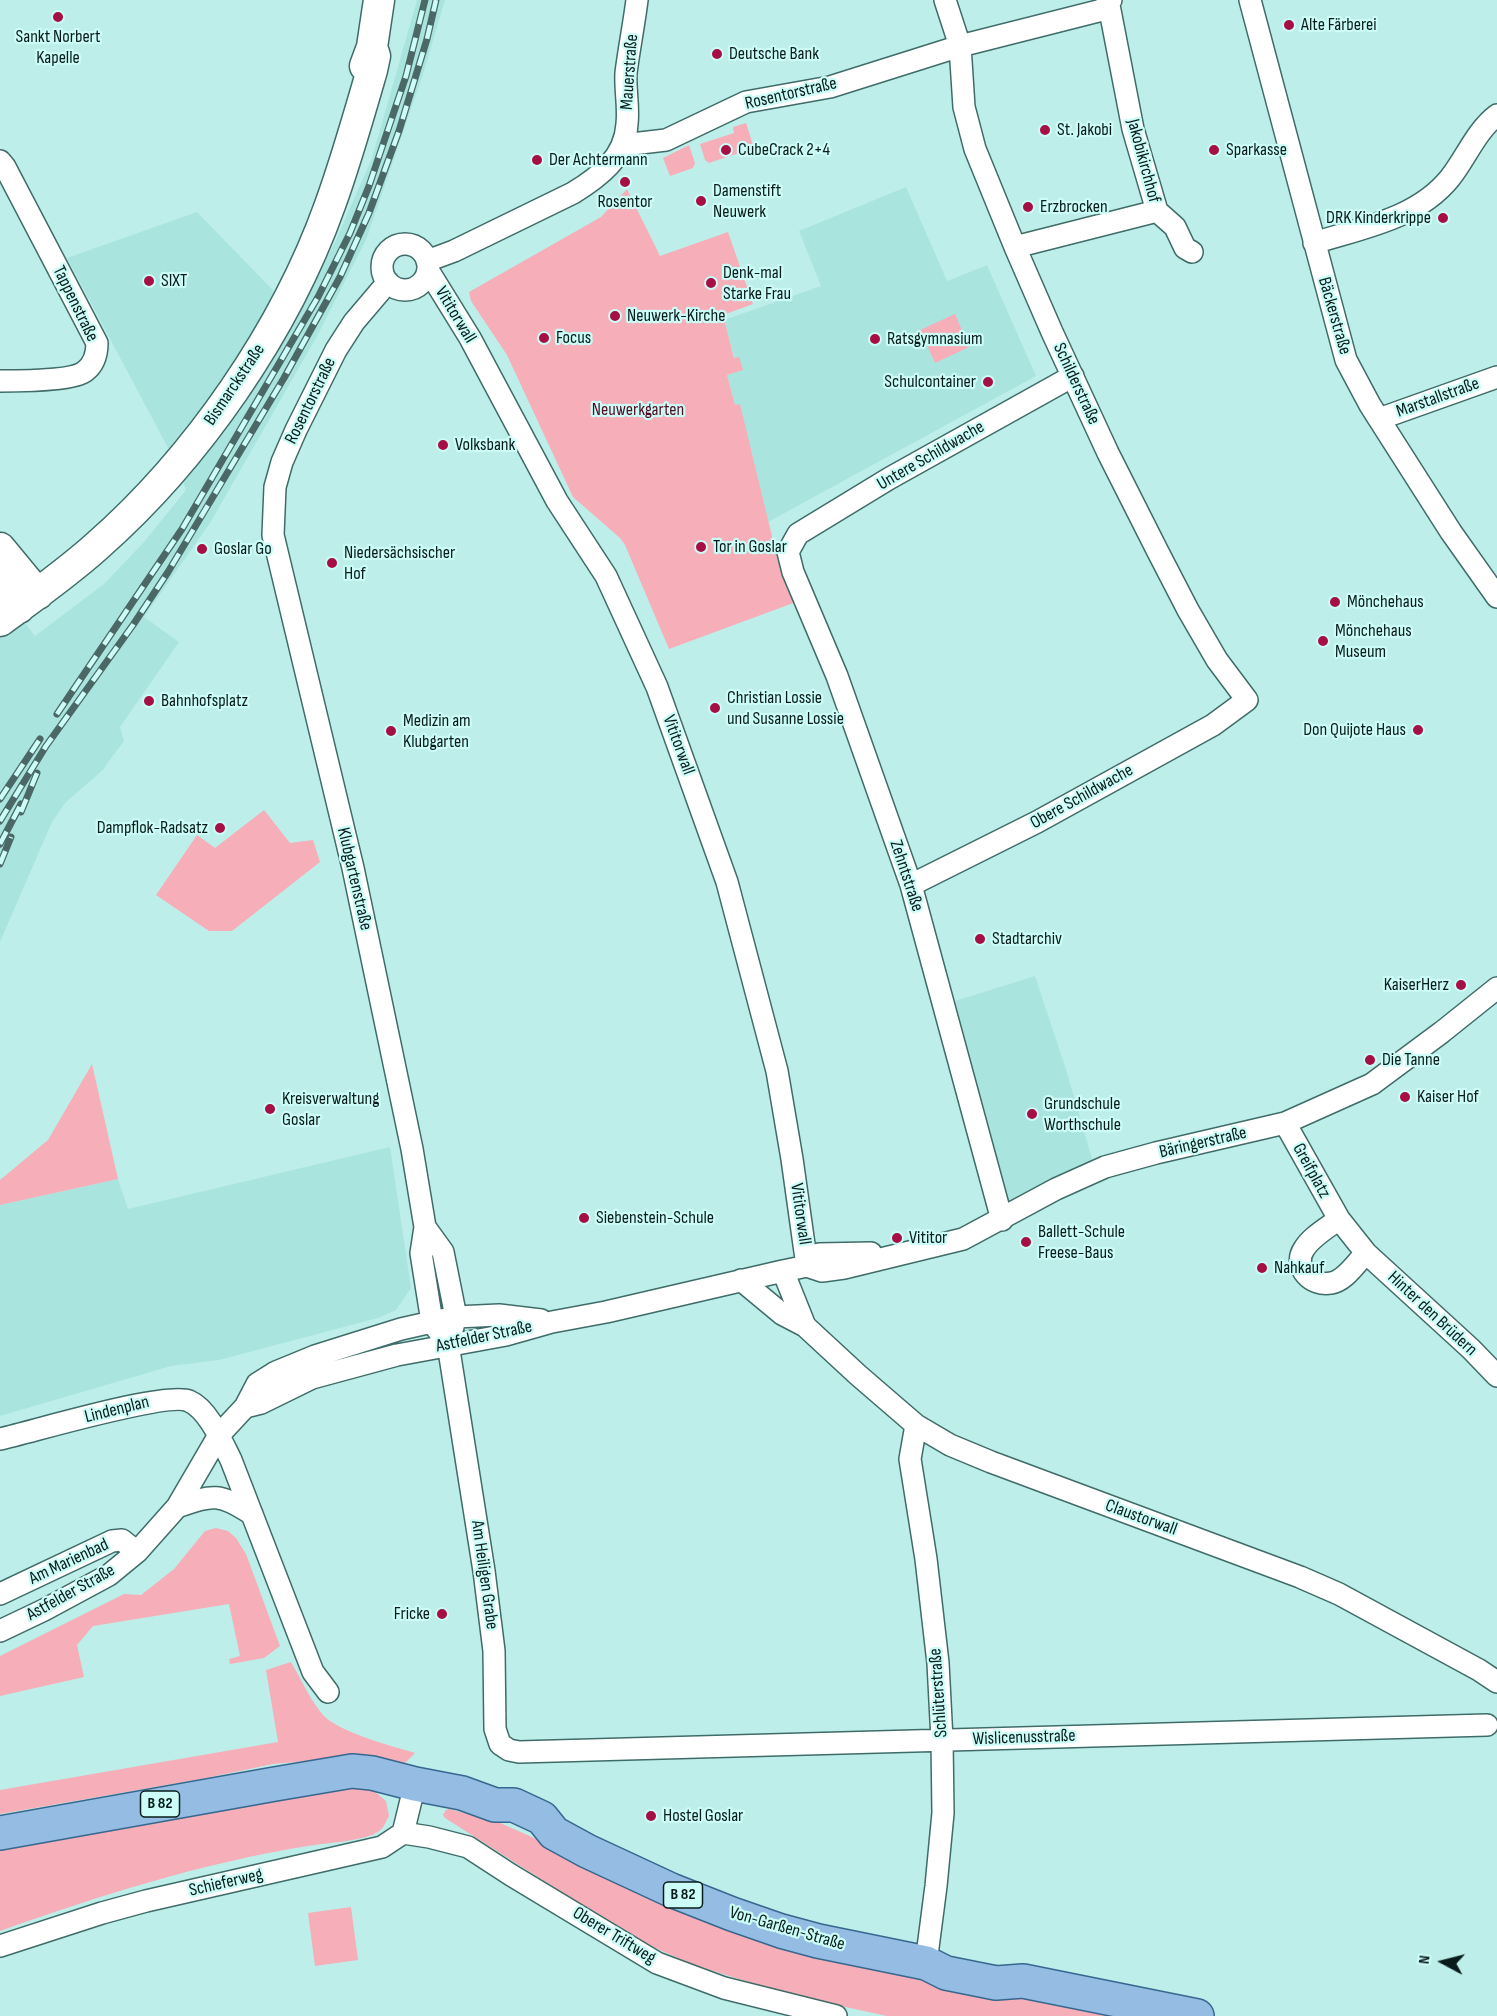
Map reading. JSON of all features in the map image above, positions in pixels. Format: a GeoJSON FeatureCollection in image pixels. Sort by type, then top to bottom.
{"type":"FeatureCollection","features":[{"type":"Feature","properties":{"kind":"main road","name":"Von-Garßen-Straße"},"geometry":{"type":"LineString","coordinates":[[0,1833],[320,1778],[415,1784],[462,1793],[495,1805],[509,1820],[518,1824],[534,1831],[554,1833],[629,1870],[732,1914],[781,1931],[926,1963],[950,1959],[1001,1968],[1023,1981],[1197,2016]]}},
{"type":"Feature","properties":{"kind":"street","name":"Bismarckstraße"},"geometry":{"type":"LineString","coordinates":[[19,607],[97,546],[138,506],[200,436],[228,399],[274,326],[303,269],[330,206],[375,56],[372,46],[379,0]]}},
{"type":"Feature","properties":{"kind":"street","name":"Mauerstraße"},"geometry":{"type":"LineString","coordinates":[[623,145],[627,126],[626,73],[637,0]]}},
{"type":"Feature","properties":{"kind":"street","name":"Schilderstraße"},"geometry":{"type":"LineString","coordinates":[[945,0],[960,45],[964,107],[975,149],[1015,247],[1113,463],[1188,610],[1217,660],[1247,700]]}},
{"type":"Feature","properties":{"kind":"street","name":"Bäckerstraße"},"geometry":{"type":"LineString","coordinates":[[1250,0],[1346,360],[1379,419],[1451,532],[1497,597]]}},
{"type":"Feature","properties":{"kind":"street","name":"Rosentorstraße"},"geometry":{"type":"LineString","coordinates":[[623,145],[666,140],[746,102],[830,87],[960,45],[1102,10],[1109,1]]}},
{"type":"Feature","properties":{"kind":"street","name":"Jakobikirchhof"},"geometry":{"type":"LineString","coordinates":[[1015,247],[1157,211],[1133,129],[1109,1]]}},
{"type":"Feature","properties":{"kind":"street"},"geometry":{"type":"LineString","coordinates":[[1314,243],[1391,219],[1417,207],[1449,180],[1488,122],[1497,115]]}},
{"type":"Feature","properties":{"kind":"street"},"geometry":{"type":"LineString","coordinates":[[428,266],[573,193],[605,170],[616,159],[623,145]]}},
{"type":"Feature","properties":{"kind":"street","name":"Tappenstraße"},"geometry":{"type":"LineString","coordinates":[[0,161],[97,343],[97,351],[91,365],[83,374],[45,380],[0,381]]}},
{"type":"Feature","properties":{"kind":"street"},"geometry":{"type":"LineString","coordinates":[[1157,211],[1175,227],[1185,248],[1192,252]]}},
{"type":"Feature","properties":{"kind":"street"},"geometry":{"type":"LineString","coordinates":[[407,243],[423,252],[428,266],[425,278],[419,285],[403,290],[394,288],[387,282],[382,272],[382,261],[388,251],[398,244],[407,243]]}},
{"type":"Feature","properties":{"kind":"street","name":"Vititorwall"},"geometry":{"type":"LineString","coordinates":[[428,266],[470,338],[557,501],[606,576],[657,687],[727,882],[777,1071],[807,1266]]}},
{"type":"Feature","properties":{"kind":"street","name":"Rosentorstraße"},"geometry":{"type":"LineString","coordinates":[[273,535],[275,487],[282,462],[296,430],[342,341],[354,322],[387,282]]}},
{"type":"Feature","properties":{"kind":"street","name":"Untere Schildwache"},"geometry":{"type":"LineString","coordinates":[[793,541],[798,534],[890,478],[1073,376]]}},
{"type":"Feature","properties":{"kind":"street","name":"Marstallstraße"},"geometry":{"type":"LineString","coordinates":[[1379,419],[1497,377]]}},
{"type":"Feature","properties":{"kind":"street","name":"Klubgartenstraße"},"geometry":{"type":"LineString","coordinates":[[273,535],[353,868],[412,1149],[425,1227],[421,1253],[432,1322]]}},
{"type":"Feature","properties":{"kind":"street","name":"Zehntstraße"},"geometry":{"type":"LineString","coordinates":[[793,541],[788,552],[793,572],[837,676],[911,885],[1002,1220]]}},
{"type":"Feature","properties":{"kind":"street"},"geometry":{"type":"LineString","coordinates":[[0,548],[19,607]]}},
{"type":"Feature","properties":{"kind":"street"},"geometry":{"type":"LineString","coordinates":[[0,584],[19,607]]}},
{"type":"Feature","properties":{"kind":"street","name":"Obere Schildwache"},"geometry":{"type":"LineString","coordinates":[[911,885],[1037,822],[1213,725],[1247,700]]}},
{"type":"Feature","properties":{"kind":"street","name":"Bäringerstraße"},"geometry":{"type":"LineString","coordinates":[[807,1266],[819,1254],[871,1253],[888,1257],[963,1239],[1056,1189],[1105,1167],[1285,1123],[1372,1083],[1419,1050],[1497,988]]}},
{"type":"Feature","properties":{"kind":"street","name":"Greifplatz"},"geometry":{"type":"LineString","coordinates":[[1285,1123],[1339,1219],[1366,1253],[1344,1277],[1330,1284],[1313,1282],[1300,1266],[1300,1256],[1304,1249],[1339,1219]]}},
{"type":"Feature","properties":{"kind":"street","name":"Klubgartenstraße"},"geometry":{"type":"LineString","coordinates":[[425,1227],[443,1252],[456,1317]]}},
{"type":"Feature","properties":{"kind":"street","name":"Hinter den Brüdern"},"geometry":{"type":"LineString","coordinates":[[1366,1253],[1497,1376]]}},
{"type":"Feature","properties":{"kind":"street","name":"Astfelder Straße"},"geometry":{"type":"LineString","coordinates":[[245,1407],[261,1403],[312,1378],[397,1355],[506,1335],[552,1322],[606,1312],[807,1266]]}},
{"type":"Feature","properties":{"kind":"street","name":"Claustorwall"},"geometry":{"type":"LineString","coordinates":[[783,1271],[805,1326]]}},
{"type":"Feature","properties":{"kind":"street","name":"Claustorwall"},"geometry":{"type":"LineString","coordinates":[[741,1280],[782,1314],[805,1326],[916,1425],[950,1445],[1339,1594],[1497,1682]]}},
{"type":"Feature","properties":{"kind":"street","name":"Astfelder Straße"},"geometry":{"type":"LineString","coordinates":[[0,1631],[109,1575],[137,1552],[177,1507],[219,1436],[245,1407],[257,1384],[295,1363],[401,1329],[432,1322],[456,1317],[499,1315],[552,1322]]}},
{"type":"Feature","properties":{"kind":"street","name":"Am Heiligen Grabe"},"geometry":{"type":"LineString","coordinates":[[456,1317],[448,1344],[483,1560],[494,1651],[495,1729],[500,1744],[509,1750],[519,1752],[560,1751]]}},
{"type":"Feature","properties":{"kind":"street","name":"Am Heiligen Grabe"},"geometry":{"type":"LineString","coordinates":[[432,1322],[448,1344]]}},
{"type":"Feature","properties":{"kind":"street","name":"Lindenplan"},"geometry":{"type":"LineString","coordinates":[[0,1439],[152,1401],[188,1400],[199,1408],[219,1436],[313,1672],[327,1692]]}},
{"type":"Feature","properties":{"kind":"street","name":"Schlüterstraße"},"geometry":{"type":"LineString","coordinates":[[916,1425],[910,1459],[926,1559],[938,1663],[942,1740],[943,1813],[926,1963]]}},
{"type":"Feature","properties":{"kind":"street"},"geometry":{"type":"LineString","coordinates":[[177,1507],[214,1497],[228,1500],[252,1514]]}},
{"type":"Feature","properties":{"kind":"street","name":"Am Marienbad"},"geometry":{"type":"LineString","coordinates":[[0,1594],[112,1540],[122,1540],[137,1552]]}},
{"type":"Feature","properties":{"kind":"street","name":"Wislicenusstraße"},"geometry":{"type":"LineString","coordinates":[[560,1751],[1487,1725]]}},
{"type":"Feature","properties":{"kind":"street"},"geometry":{"type":"LineString","coordinates":[[403,1833],[415,1784]]}},
{"type":"Feature","properties":{"kind":"street","name":"Schieferweg"},"geometry":{"type":"LineString","coordinates":[[0,1946],[135,1904],[382,1847],[403,1833]]}},
{"type":"Feature","properties":{"kind":"street","name":"Oberer Triftweg"},"geometry":{"type":"LineString","coordinates":[[403,1833],[468,1847],[657,1963],[724,1989],[836,2016]]}},
{"type":"Feature","properties":{"kind":"shaded area"},"geometry":{"type":"Polygon","coordinates":[[[417,0],[445,0],[424,71],[366,240],[316,338],[210,523],[144,617],[179,642],[120,727],[124,741],[103,770],[66,802],[52,822],[0,942],[0,590],[35,636],[104,584],[144,542],[186,490],[175,461],[67,258],[197,212],[297,315],[335,242],[372,158],[417,0]]]}},
{"type":"Feature","properties":{"kind":"shaded area","name":"Ratsgymnasium"},"geometry":{"type":"Polygon","coordinates":[[[906,187],[947,281],[987,265],[1036,376],[768,522],[740,405],[735,405],[727,375],[742,370],[735,359],[724,320],[821,286],[799,231],[906,187]]]}},
{"type":"Feature","properties":{"kind":"shaded area","name":"Grundschule Worthschule"},"geometry":{"type":"Polygon","coordinates":[[[1035,976],[1065,1066],[1093,1162],[1009,1201],[955,1001],[1035,976]]]}},
{"type":"Feature","properties":{"kind":"shaded area"},"geometry":{"type":"Polygon","coordinates":[[[390,1147],[411,1288],[396,1310],[378,1318],[219,1360],[171,1366],[0,1416],[0,1205],[118,1179],[128,1209],[390,1147]]]}},
{"type":"Feature","properties":{"kind":"green space"},"geometry":{"type":"Polygon","coordinates":[[[746,123],[754,148],[709,163],[705,160],[700,144],[734,133],[733,127],[746,123]]]}},
{"type":"Feature","properties":{"kind":"green space"},"geometry":{"type":"Polygon","coordinates":[[[689,145],[695,163],[693,168],[670,176],[663,158],[689,145]]]}},
{"type":"Feature","properties":{"kind":"green space","name":"Neuwerkgarten"},"geometry":{"type":"Polygon","coordinates":[[[627,189],[660,256],[728,232],[753,304],[723,315],[734,358],[739,357],[743,370],[727,375],[735,405],[740,404],[778,561],[796,602],[669,649],[625,545],[573,497],[507,355],[471,301],[469,292],[601,217],[627,189]]]}},
{"type":"Feature","properties":{"kind":"green space"},"geometry":{"type":"Polygon","coordinates":[[[955,314],[969,347],[935,363],[920,330],[955,314]]]}},
{"type":"Feature","properties":{"kind":"green space"},"geometry":{"type":"Polygon","coordinates":[[[264,810],[290,843],[313,840],[320,862],[232,931],[209,931],[156,895],[197,835],[215,848],[264,810]]]}},
{"type":"Feature","properties":{"kind":"green space"},"geometry":{"type":"Polygon","coordinates":[[[92,1064],[118,1179],[0,1205],[0,1180],[48,1140],[92,1064]]]}},
{"type":"Feature","properties":{"kind":"green space"},"geometry":{"type":"Polygon","coordinates":[[[216,1528],[228,1531],[236,1538],[246,1554],[280,1646],[264,1658],[230,1664],[229,1659],[240,1656],[229,1604],[93,1626],[77,1645],[84,1677],[0,1696],[0,1656],[124,1594],[141,1595],[174,1569],[205,1531],[216,1528]]]}},
{"type":"Feature","properties":{"kind":"green space"},"geometry":{"type":"Polygon","coordinates":[[[291,1662],[314,1703],[331,1721],[366,1738],[415,1753],[405,1763],[356,1759],[273,1764],[0,1814],[0,1790],[278,1742],[266,1670],[291,1662]]]}},
{"type":"Feature","properties":{"kind":"green space"},"geometry":{"type":"Polygon","coordinates":[[[349,1786],[374,1791],[386,1801],[389,1816],[379,1831],[356,1839],[229,1861],[152,1881],[0,1931],[0,1841],[349,1786]]]}},
{"type":"Feature","properties":{"kind":"green space"},"geometry":{"type":"Polygon","coordinates":[[[449,1809],[498,1822],[647,1888],[1126,2016],[887,2016],[790,1995],[691,1964],[635,1939],[445,1818],[443,1815],[449,1809]]]}},
{"type":"Feature","properties":{"kind":"green space"},"geometry":{"type":"Polygon","coordinates":[[[351,1907],[358,1960],[315,1966],[308,1913],[351,1907]]]}},
{"type":"Feature","properties":{"kind":"railway"},"geometry":{"type":"LineString","coordinates":[[57,714],[182,529],[318,297],[350,233],[369,186],[406,76],[425,0]]}},
{"type":"Feature","properties":{"kind":"railway"},"geometry":{"type":"LineString","coordinates":[[0,821],[46,746],[168,572],[284,378],[340,277],[369,213],[399,131],[427,39],[436,0]]}},
{"type":"Feature","properties":{"kind":"railway"},"geometry":{"type":"LineString","coordinates":[[0,799],[40,739]]}},
{"type":"Feature","properties":{"kind":"railway"},"geometry":{"type":"LineString","coordinates":[[21,812],[37,773]]}},
{"type":"Feature","properties":{"kind":"railway"},"geometry":{"type":"LineString","coordinates":[[0,844],[21,804]]}},
{"type":"Feature","properties":{"kind":"railway"},"geometry":{"type":"LineString","coordinates":[[0,864],[11,837]]}},
{"type":"Feature","properties":{"kind":"place","name":"Sankt Norbert Kapelle"},"geometry":{"type":"Point","coordinates":[58,17]}},
{"type":"Feature","properties":{"kind":"place","name":"Alte Färberei"},"geometry":{"type":"Point","coordinates":[1289,25]}},
{"type":"Feature","properties":{"kind":"place","name":"Deutsche Bank"},"geometry":{"type":"Point","coordinates":[717,54]}},
{"type":"Feature","properties":{"kind":"place","name":"St. Jakobi"},"geometry":{"type":"Point","coordinates":[1045,130]}},
{"type":"Feature","properties":{"kind":"place","name":"CubeCrack 2+4"},"geometry":{"type":"Point","coordinates":[726,150]}},
{"type":"Feature","properties":{"kind":"place","name":"Sparkasse"},"geometry":{"type":"Point","coordinates":[1214,150]}},
{"type":"Feature","properties":{"kind":"place","name":"Der Achtermann"},"geometry":{"type":"Point","coordinates":[537,160]}},
{"type":"Feature","properties":{"kind":"place","name":"Rosentor"},"geometry":{"type":"Point","coordinates":[625,182]}},
{"type":"Feature","properties":{"kind":"place","name":"Damenstift Neuwerk"},"geometry":{"type":"Point","coordinates":[701,201]}},
{"type":"Feature","properties":{"kind":"place","name":"Erzbrocken"},"geometry":{"type":"Point","coordinates":[1028,207]}},
{"type":"Feature","properties":{"kind":"place","name":"DRK Kinderkrippe"},"geometry":{"type":"Point","coordinates":[1443,218]}},
{"type":"Feature","properties":{"kind":"place","name":"SIXT"},"geometry":{"type":"Point","coordinates":[149,281]}},
{"type":"Feature","properties":{"kind":"place","name":"Denk-mal Starke Frau"},"geometry":{"type":"Point","coordinates":[711,283]}},
{"type":"Feature","properties":{"kind":"place","name":"Neuwerk-Kirche"},"geometry":{"type":"Point","coordinates":[615,316]}},
{"type":"Feature","properties":{"kind":"place","name":"Focus"},"geometry":{"type":"Point","coordinates":[544,338]}},
{"type":"Feature","properties":{"kind":"place","name":"Ratsgymnasium"},"geometry":{"type":"Point","coordinates":[875,339]}},
{"type":"Feature","properties":{"kind":"place","name":"Schulcontainer"},"geometry":{"type":"Point","coordinates":[988,382]}},
{"type":"Feature","properties":{"kind":"place","name":"Volksbank"},"geometry":{"type":"Point","coordinates":[443,445]}},
{"type":"Feature","properties":{"kind":"place","name":"Tor in Goslar"},"geometry":{"type":"Point","coordinates":[701,547]}},
{"type":"Feature","properties":{"kind":"place","name":"Goslar Go"},"geometry":{"type":"Point","coordinates":[202,549]}},
{"type":"Feature","properties":{"kind":"place","name":"Niedersächsischer Hof"},"geometry":{"type":"Point","coordinates":[332,563]}},
{"type":"Feature","properties":{"kind":"place","name":"Mönchehaus"},"geometry":{"type":"Point","coordinates":[1335,602]}},
{"type":"Feature","properties":{"kind":"place","name":"Mönchehaus Museum"},"geometry":{"type":"Point","coordinates":[1323,641]}},
{"type":"Feature","properties":{"kind":"place","name":"Bahnhofsplatz"},"geometry":{"type":"Point","coordinates":[149,701]}},
{"type":"Feature","properties":{"kind":"place","name":"Christian Lossie und Susanne Lossie"},"geometry":{"type":"Point","coordinates":[715,708]}},
{"type":"Feature","properties":{"kind":"place","name":"Don Quijote Haus"},"geometry":{"type":"Point","coordinates":[1418,730]}},
{"type":"Feature","properties":{"kind":"place","name":"Medizin am Klubgarten"},"geometry":{"type":"Point","coordinates":[391,731]}},
{"type":"Feature","properties":{"kind":"place","name":"Dampflok-Radsatz"},"geometry":{"type":"Point","coordinates":[220,828]}},
{"type":"Feature","properties":{"kind":"place","name":"Stadtarchiv"},"geometry":{"type":"Point","coordinates":[980,939]}},
{"type":"Feature","properties":{"kind":"place","name":"KaiserHerz"},"geometry":{"type":"Point","coordinates":[1461,985]}},
{"type":"Feature","properties":{"kind":"place","name":"Die Tanne"},"geometry":{"type":"Point","coordinates":[1370,1060]}},
{"type":"Feature","properties":{"kind":"place","name":"Kaiser Hof"},"geometry":{"type":"Point","coordinates":[1405,1097]}},
{"type":"Feature","properties":{"kind":"place","name":"Kreisverwaltung Goslar"},"geometry":{"type":"Point","coordinates":[270,1109]}},
{"type":"Feature","properties":{"kind":"place","name":"Grundschule Worthschule"},"geometry":{"type":"Point","coordinates":[1032,1114]}},
{"type":"Feature","properties":{"kind":"place","name":"Siebenstein-Schule"},"geometry":{"type":"Point","coordinates":[584,1218]}},
{"type":"Feature","properties":{"kind":"place","name":"Vititor"},"geometry":{"type":"Point","coordinates":[897,1238]}},
{"type":"Feature","properties":{"kind":"place","name":"Ballett-Schule Freese-Baus"},"geometry":{"type":"Point","coordinates":[1026,1242]}},
{"type":"Feature","properties":{"kind":"place","name":"Nahkauf"},"geometry":{"type":"Point","coordinates":[1262,1268]}},
{"type":"Feature","properties":{"kind":"place","name":"Fricke"},"geometry":{"type":"Point","coordinates":[442,1614]}},
{"type":"Feature","properties":{"kind":"place","name":"Hostel Goslar"},"geometry":{"type":"Point","coordinates":[651,1816]}}]}
